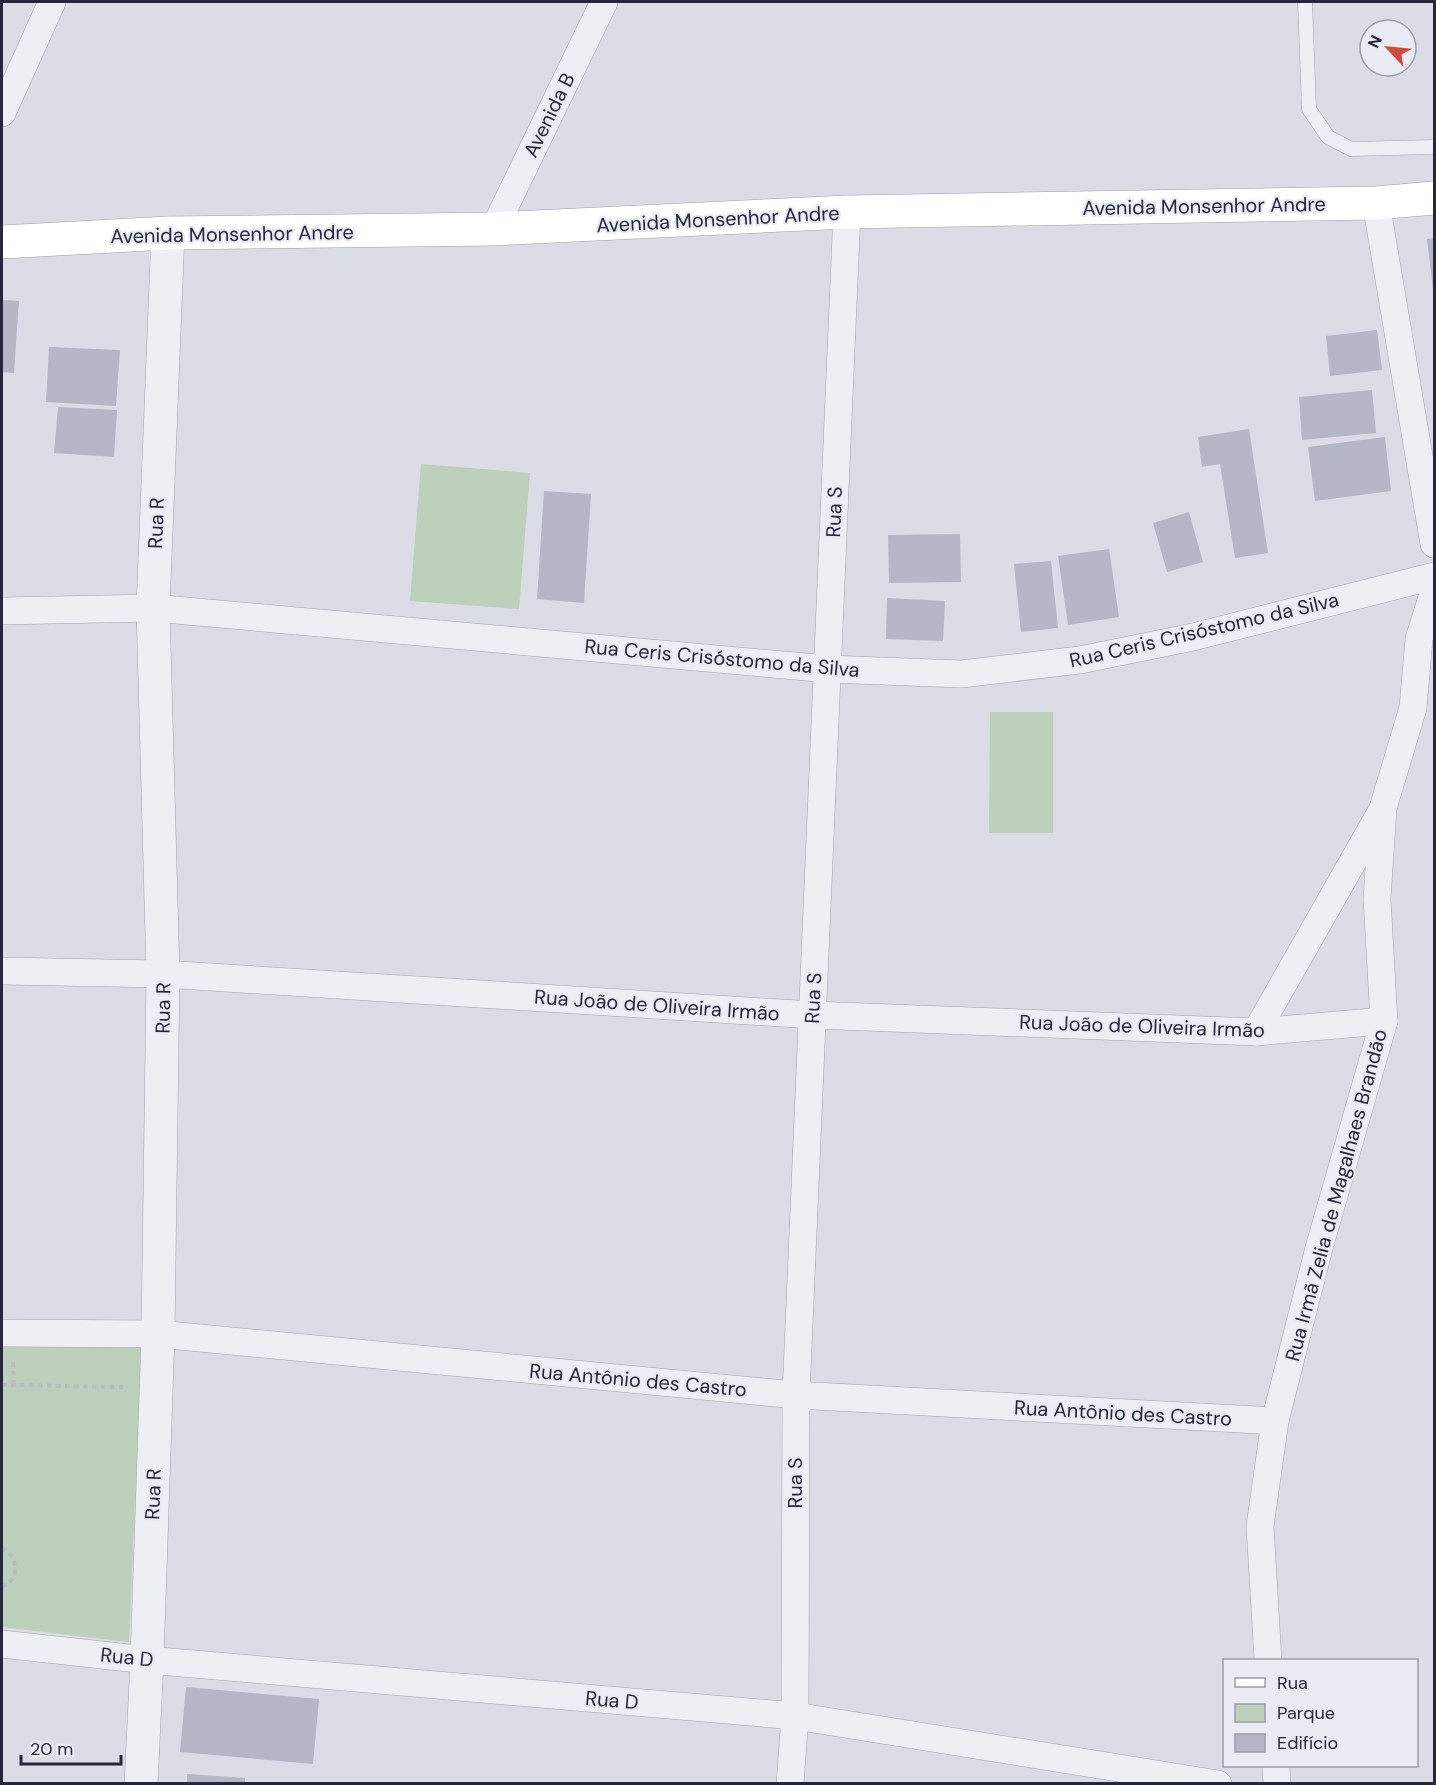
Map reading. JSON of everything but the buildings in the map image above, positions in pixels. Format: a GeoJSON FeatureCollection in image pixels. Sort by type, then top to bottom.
{"type":"FeatureCollection","features":[{"type":"Feature","properties":{"kind":"main road","name":"Avenida Monsenhor Andre"},"geometry":{"type":"LineString","coordinates":[[2,242],[168,233],[494,229],[847,212],[1376,203],[1434,198]]}},
{"type":"Feature","properties":{"kind":"street"},"geometry":{"type":"LineString","coordinates":[[2,113],[52,2]]}},
{"type":"Feature","properties":{"kind":"street","name":"Avenida B"},"geometry":{"type":"LineString","coordinates":[[494,229],[604,2]]}},
{"type":"Feature","properties":{"kind":"street"},"geometry":{"type":"LineString","coordinates":[[1376,203],[1434,544]]}},
{"type":"Feature","properties":{"kind":"street","name":"Rua S"},"geometry":{"type":"LineString","coordinates":[[790,1784],[795,1716],[795,1395],[847,212]]}},
{"type":"Feature","properties":{"kind":"street","name":"Rua R"},"geometry":{"type":"LineString","coordinates":[[141,1784],[158,1334],[163,974],[153,608],[168,233]]}},
{"type":"Feature","properties":{"kind":"street","name":"Rua Ceris Crisóstomo da Silva"},"geometry":{"type":"LineString","coordinates":[[2,612],[153,608],[828,669],[961,674],[1080,660],[1193,637],[1434,576]]}},
{"type":"Feature","properties":{"kind":"street","name":"Rua Irmã Zelia de Magalhaes Brandão"},"geometry":{"type":"LineString","coordinates":[[1268,1659],[1260,1526],[1275,1421],[1319,1248],[1384,1021],[1377,899],[1383,808],[1413,708],[1419,639],[1434,591]]}},
{"type":"Feature","properties":{"kind":"street"},"geometry":{"type":"LineString","coordinates":[[1256,1032],[1383,808]]}},
{"type":"Feature","properties":{"kind":"street","name":"Rua João de Oliveira Irmão"},"geometry":{"type":"LineString","coordinates":[[2,971],[163,974],[813,1015],[1256,1032],[1384,1021]]}},
{"type":"Feature","properties":{"kind":"street","name":"Rua Antônio des Castro"},"geometry":{"type":"LineString","coordinates":[[2,1333],[158,1334],[795,1395],[1275,1421]]}},
{"type":"Feature","properties":{"kind":"street","name":"Rua D"},"geometry":{"type":"LineString","coordinates":[[2,1644],[147,1660],[795,1716],[1218,1784]]}},
{"type":"Feature","properties":{"kind":"street"},"geometry":{"type":"LineString","coordinates":[[1276,1767],[1277,1784]]}},
{"type":"Feature","properties":{"kind":"lane"},"geometry":{"type":"LineString","coordinates":[[1305,2],[1309,109],[1328,137],[1351,149],[1434,147]]}},
{"type":"Feature","properties":{"kind":"path"},"geometry":{"type":"LineString","coordinates":[[2,1385],[156,1387]]}},
{"type":"Feature","properties":{"kind":"path"},"geometry":{"type":"LineString","coordinates":[[2,1548],[13,1557],[16,1570],[10,1582],[2,1587]]}},
{"type":"Feature","properties":{"kind":"green space"},"geometry":{"type":"Polygon","coordinates":[[[421,464],[530,473],[519,609],[410,601],[421,464]]]}},
{"type":"Feature","properties":{"kind":"green space"},"geometry":{"type":"Polygon","coordinates":[[[990,712],[1053,712],[1053,833],[989,833],[990,712]]]}},
{"type":"Feature","properties":{"kind":"green space"},"geometry":{"type":"Polygon","coordinates":[[[2,1341],[142,1343],[129,1642],[2,1627],[2,1341]]]}}]}
